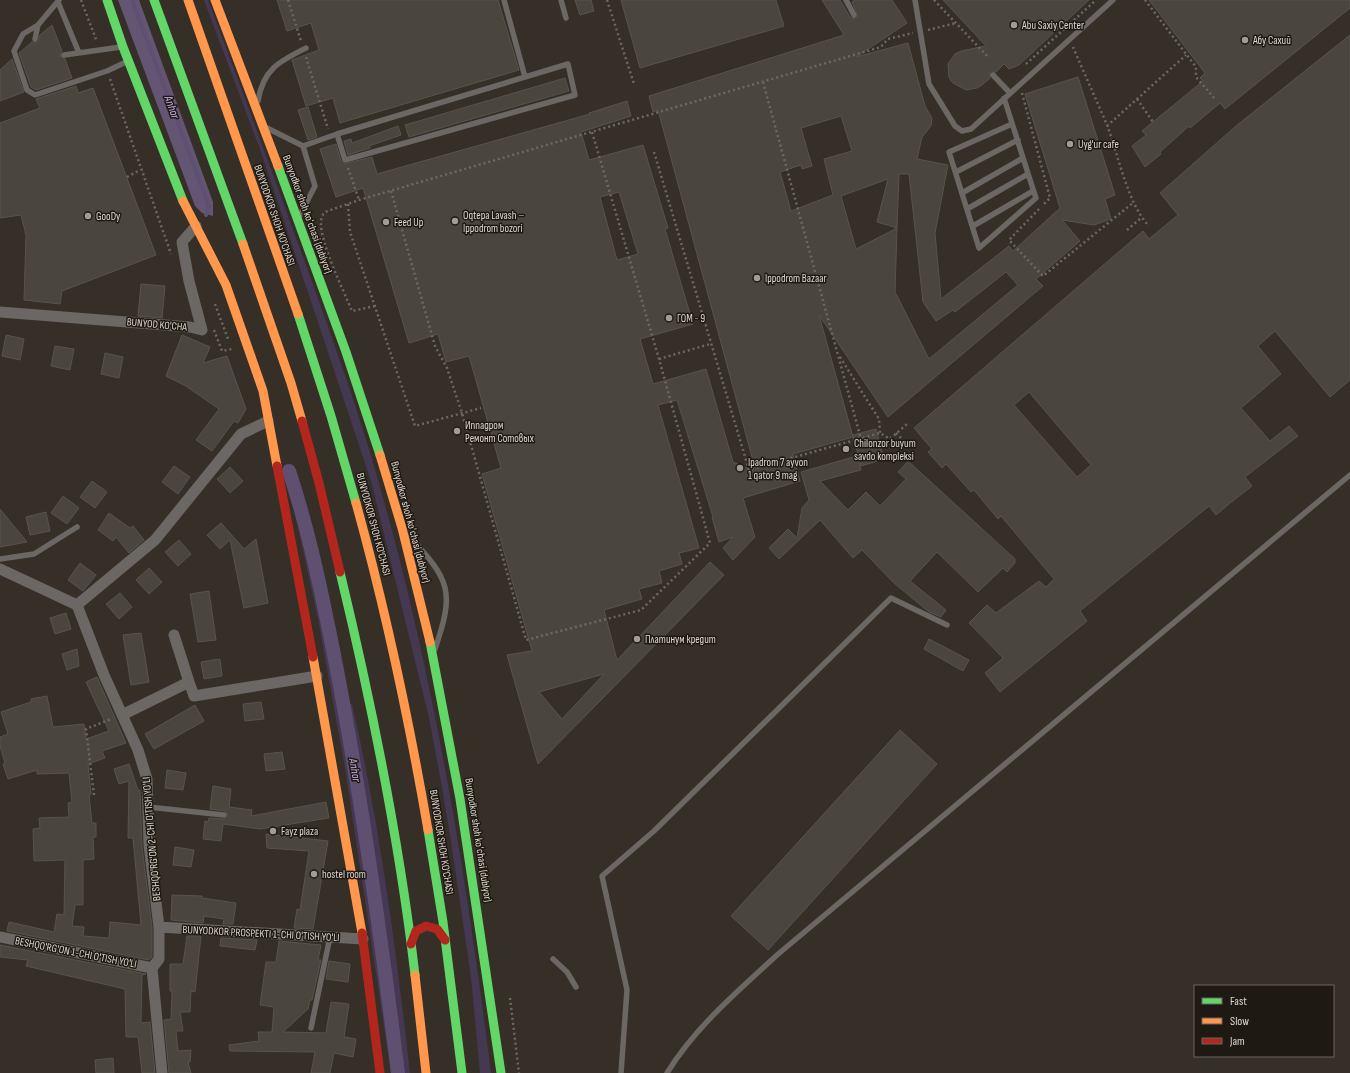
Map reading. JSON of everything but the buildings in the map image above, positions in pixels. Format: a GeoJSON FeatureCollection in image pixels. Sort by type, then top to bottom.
{"type":"FeatureCollection","features":[{"type":"Feature","properties":{"kind":"main road"},"geometry":{"type":"LineString","coordinates":[[107,0],[128,61],[180,194],[226,285],[264,391],[268,421],[318,676],[363,939],[380,1073]]}},
{"type":"Feature","properties":{"kind":"main road"},"geometry":{"type":"LineString","coordinates":[[154,0],[248,256],[291,382],[319,483],[350,612],[378,738],[389,796],[411,944],[426,1073]]}},
{"type":"Feature","properties":{"kind":"main road","name":"BUNYODKOR SHOH KO'CHASI"},"geometry":{"type":"LineString","coordinates":[[188,0],[318,373],[350,478],[377,583],[412,736],[445,940],[462,1073]]}},
{"type":"Feature","properties":{"kind":"main road","name":"Bunyodkor shoh koʻchasi (dublyor)"},"geometry":{"type":"LineString","coordinates":[[215,0],[348,356],[388,478],[402,530],[444,703],[467,835],[501,1073]]}},
{"type":"Feature","properties":{"kind":"main road"},"geometry":{"type":"LineString","coordinates":[[411,944],[414,932],[423,925],[435,926],[444,934],[445,940]]}},
{"type":"Feature","properties":{"kind":"street","name":"BUNYOD KO'CHA"},"geometry":{"type":"LineString","coordinates":[[0,312],[190,327],[202,330],[189,280],[182,242],[196,226]]}},
{"type":"Feature","properties":{"kind":"street"},"geometry":{"type":"LineString","coordinates":[[0,568],[78,605],[155,540],[241,434],[268,421]]}},
{"type":"Feature","properties":{"kind":"street","name":"BESHQO'RG'ON 2-CHI O'TISH YO'LI"},"geometry":{"type":"LineString","coordinates":[[78,605],[104,675],[138,750],[147,779],[149,845],[159,927],[159,959],[152,968],[162,1073]]}},
{"type":"Feature","properties":{"kind":"street"},"geometry":{"type":"LineString","coordinates":[[174,635],[194,696],[318,676]]}},
{"type":"Feature","properties":{"kind":"street"},"geometry":{"type":"LineString","coordinates":[[122,715],[189,682]]}},
{"type":"Feature","properties":{"kind":"street","name":"BUNYODKOR PROSPEKTI 1-CHI O'TISH YO'LI"},"geometry":{"type":"LineString","coordinates":[[159,927],[363,939]]}},
{"type":"Feature","properties":{"kind":"street","name":"BESHQO'RG'ON 1-CHI O'TISH YO'LI"},"geometry":{"type":"LineString","coordinates":[[0,937],[152,968]]}},
{"type":"Feature","properties":{"kind":"lane"},"geometry":{"type":"LineString","coordinates":[[504,0],[525,77]]}},
{"type":"Feature","properties":{"kind":"lane"},"geometry":{"type":"LineString","coordinates":[[561,0],[566,18]]}},
{"type":"Feature","properties":{"kind":"lane"},"geometry":{"type":"LineString","coordinates":[[846,0],[854,15]]}},
{"type":"Feature","properties":{"kind":"lane"},"geometry":{"type":"LineString","coordinates":[[915,0],[929,84],[958,130],[966,131],[971,129],[1113,0]]}},
{"type":"Feature","properties":{"kind":"lane"},"geometry":{"type":"LineString","coordinates":[[79,53],[59,1],[38,25],[23,34],[14,51],[26,90],[30,94],[35,95],[107,71],[128,61]]}},
{"type":"Feature","properties":{"kind":"lane"},"geometry":{"type":"LineString","coordinates":[[35,40],[38,25]]}},
{"type":"Feature","properties":{"kind":"lane"},"geometry":{"type":"LineString","coordinates":[[64,55],[123,46]]}},
{"type":"Feature","properties":{"kind":"lane"},"geometry":{"type":"LineString","coordinates":[[257,111],[264,79],[275,65],[305,48]]}},
{"type":"Feature","properties":{"kind":"lane"},"geometry":{"type":"LineString","coordinates":[[262,126],[303,146],[337,134],[568,64],[575,95],[345,160],[337,134]]}},
{"type":"Feature","properties":{"kind":"lane"},"geometry":{"type":"LineString","coordinates":[[993,75],[1010,93]]}},
{"type":"Feature","properties":{"kind":"lane"},"geometry":{"type":"LineString","coordinates":[[1004,98],[1036,198],[979,248],[949,152],[1012,124]]}},
{"type":"Feature","properties":{"kind":"lane"},"geometry":{"type":"LineString","coordinates":[[956,172],[1018,140]]}},
{"type":"Feature","properties":{"kind":"lane"},"geometry":{"type":"LineString","coordinates":[[298,219],[315,186],[303,146]]}},
{"type":"Feature","properties":{"kind":"lane"},"geometry":{"type":"LineString","coordinates":[[962,193],[1023,158]]}},
{"type":"Feature","properties":{"kind":"lane"},"geometry":{"type":"LineString","coordinates":[[967,209],[1028,174]]}},
{"type":"Feature","properties":{"kind":"lane"},"geometry":{"type":"LineString","coordinates":[[972,226],[1033,191]]}},
{"type":"Feature","properties":{"kind":"lane"},"geometry":{"type":"LineString","coordinates":[[667,1073],[690,1041],[730,998],[777,956],[1350,475]]}},
{"type":"Feature","properties":{"kind":"lane"},"geometry":{"type":"LineString","coordinates":[[0,559],[34,554],[77,527]]}},
{"type":"Feature","properties":{"kind":"lane"},"geometry":{"type":"LineString","coordinates":[[402,530],[435,566],[446,590],[445,615],[433,657]]}},
{"type":"Feature","properties":{"kind":"lane"},"geometry":{"type":"LineString","coordinates":[[621,1073],[627,990],[602,876],[654,831],[891,598],[947,625]]}},
{"type":"Feature","properties":{"kind":"lane"},"geometry":{"type":"LineString","coordinates":[[148,807],[224,815]]}},
{"type":"Feature","properties":{"kind":"lane"},"geometry":{"type":"LineString","coordinates":[[311,1028],[330,937]]}},
{"type":"Feature","properties":{"kind":"lane"},"geometry":{"type":"LineString","coordinates":[[553,959],[567,972],[576,987]]}},
{"type":"Feature","properties":{"kind":"path"},"geometry":{"type":"LineString","coordinates":[[81,0],[100,49]]}},
{"type":"Feature","properties":{"kind":"path"},"geometry":{"type":"LineString","coordinates":[[288,0],[305,48],[331,137]]}},
{"type":"Feature","properties":{"kind":"path"},"geometry":{"type":"LineString","coordinates":[[607,0],[634,84]]}},
{"type":"Feature","properties":{"kind":"path"},"geometry":{"type":"LineString","coordinates":[[934,0],[989,58]]}},
{"type":"Feature","properties":{"kind":"path"},"geometry":{"type":"LineString","coordinates":[[1021,69],[1096,0]]}},
{"type":"Feature","properties":{"kind":"path"},"geometry":{"type":"LineString","coordinates":[[1144,0],[1196,67],[1196,77],[1214,98]]}},
{"type":"Feature","properties":{"kind":"path"},"geometry":{"type":"LineString","coordinates":[[375,306],[352,311],[326,245],[321,224],[325,212],[359,200],[881,47],[888,39]]}},
{"type":"Feature","properties":{"kind":"path"},"geometry":{"type":"LineString","coordinates":[[1073,45],[1107,126],[1134,202],[1141,218],[1149,226]]}},
{"type":"Feature","properties":{"kind":"path"},"geometry":{"type":"LineString","coordinates":[[1107,126],[1186,55]]}},
{"type":"Feature","properties":{"kind":"path"},"geometry":{"type":"LineString","coordinates":[[107,71],[140,170],[172,256]]}},
{"type":"Feature","properties":{"kind":"path"},"geometry":{"type":"LineString","coordinates":[[763,82],[861,439]]}},
{"type":"Feature","properties":{"kind":"path"},"geometry":{"type":"LineString","coordinates":[[1023,93],[1050,198],[1009,240],[1043,276],[1134,202]]}},
{"type":"Feature","properties":{"kind":"path"},"geometry":{"type":"LineString","coordinates":[[1137,99],[1153,122]]}},
{"type":"Feature","properties":{"kind":"path"},"geometry":{"type":"LineString","coordinates":[[391,191],[435,346],[447,368],[462,413],[526,640],[641,610],[710,543],[659,358],[592,132]]}},
{"type":"Feature","properties":{"kind":"path"},"geometry":{"type":"LineString","coordinates":[[654,152],[710,344],[749,470],[880,433],[890,438],[907,424]]}},
{"type":"Feature","properties":{"kind":"path"},"geometry":{"type":"LineString","coordinates":[[345,160],[359,200]]}},
{"type":"Feature","properties":{"kind":"path"},"geometry":{"type":"LineString","coordinates":[[127,177],[140,170]]}},
{"type":"Feature","properties":{"kind":"path"},"geometry":{"type":"LineString","coordinates":[[348,204],[350,232],[415,426],[481,408]]}},
{"type":"Feature","properties":{"kind":"path"},"geometry":{"type":"LineString","coordinates":[[1127,230],[1141,218]]}},
{"type":"Feature","properties":{"kind":"path"},"geometry":{"type":"LineString","coordinates":[[215,304],[229,341]]}},
{"type":"Feature","properties":{"kind":"path"},"geometry":{"type":"LineString","coordinates":[[659,358],[710,344]]}},
{"type":"Feature","properties":{"kind":"path"},"geometry":{"type":"LineString","coordinates":[[222,351],[232,348]]}},
{"type":"Feature","properties":{"kind":"path"},"geometry":{"type":"LineString","coordinates":[[837,354],[879,419],[880,433]]}},
{"type":"Feature","properties":{"kind":"path"},"geometry":{"type":"LineString","coordinates":[[896,433],[907,444]]}},
{"type":"Feature","properties":{"kind":"path"},"geometry":{"type":"LineString","coordinates":[[94,795],[86,729],[122,715]]}},
{"type":"Feature","properties":{"kind":"path"},"geometry":{"type":"LineString","coordinates":[[510,998],[519,1073]]}},
{"type":"Feature","properties":{"kind":"shaded area"},"geometry":{"type":"Polygon","coordinates":[[[118,0],[139,0],[213,202],[213,216],[202,213],[195,206],[118,0]]]}},
{"type":"Feature","properties":{"kind":"shaded area"},"geometry":{"type":"Polygon","coordinates":[[[204,0],[208,0],[221,33],[335,347],[370,453],[398,553],[416,626],[446,774],[471,923],[491,1073],[480,1073],[471,977],[440,776],[429,718],[371,481],[261,152],[204,0]]]}},
{"type":"Feature","properties":{"kind":"shaded area"},"geometry":{"type":"Polygon","coordinates":[[[292,488],[309,546],[341,701],[352,704],[362,750],[386,887],[410,1073],[391,1073],[346,774],[318,619],[290,491],[292,488]]]}},
{"type":"Feature","properties":{"kind":"waterway","name":"Anhor"},"geometry":{"type":"LineString","coordinates":[[132,0],[209,206],[206,215]]}},
{"type":"Feature","properties":{"kind":"waterway","name":"Anhor"},"geometry":{"type":"LineString","coordinates":[[289,471],[297,495],[316,567],[345,716],[370,868],[398,1073]]}},
{"type":"Feature","properties":{"kind":"traffic: fast"},"geometry":{"type":"LineString","coordinates":[[107,0],[123,47],[183,201]]}},
{"type":"Feature","properties":{"kind":"traffic: fast"},"geometry":{"type":"LineString","coordinates":[[154,0],[243,244]]}},
{"type":"Feature","properties":{"kind":"traffic: fast"},"geometry":{"type":"LineString","coordinates":[[278,166],[346,352],[380,455]]}},
{"type":"Feature","properties":{"kind":"traffic: fast"},"geometry":{"type":"LineString","coordinates":[[298,314],[331,416],[356,503]]}},
{"type":"Feature","properties":{"kind":"traffic: fast"},"geometry":{"type":"LineString","coordinates":[[340,572],[384,772],[401,873],[415,975]]}},
{"type":"Feature","properties":{"kind":"traffic: fast"},"geometry":{"type":"LineString","coordinates":[[430,642],[460,799],[501,1073]]}},
{"type":"Feature","properties":{"kind":"traffic: fast"},"geometry":{"type":"LineString","coordinates":[[428,830],[443,922],[462,1073]]}},
{"type":"Feature","properties":{"kind":"traffic: slow"},"geometry":{"type":"LineString","coordinates":[[188,0],[298,314]]}},
{"type":"Feature","properties":{"kind":"traffic: slow"},"geometry":{"type":"LineString","coordinates":[[215,0],[278,166]]}},
{"type":"Feature","properties":{"kind":"traffic: slow"},"geometry":{"type":"LineString","coordinates":[[183,201],[226,285],[263,391],[277,466]]}},
{"type":"Feature","properties":{"kind":"traffic: slow"},"geometry":{"type":"LineString","coordinates":[[243,244],[291,383],[302,421]]}},
{"type":"Feature","properties":{"kind":"traffic: slow"},"geometry":{"type":"LineString","coordinates":[[380,455],[402,528],[430,642]]}},
{"type":"Feature","properties":{"kind":"traffic: slow"},"geometry":{"type":"LineString","coordinates":[[356,503],[396,666],[428,830]]}},
{"type":"Feature","properties":{"kind":"traffic: slow"},"geometry":{"type":"LineString","coordinates":[[313,657],[362,933]]}},
{"type":"Feature","properties":{"kind":"traffic: slow"},"geometry":{"type":"LineString","coordinates":[[415,975],[426,1073]]}},
{"type":"Feature","properties":{"kind":"traffic: jam"},"geometry":{"type":"LineString","coordinates":[[302,421],[319,483],[340,572]]}},
{"type":"Feature","properties":{"kind":"traffic: jam"},"geometry":{"type":"LineString","coordinates":[[277,466],[313,657]]}},
{"type":"Feature","properties":{"kind":"traffic: jam"},"geometry":{"type":"LineString","coordinates":[[411,944],[416,931],[426,926],[437,929],[445,940]]}},
{"type":"Feature","properties":{"kind":"traffic: jam"},"geometry":{"type":"LineString","coordinates":[[362,933],[380,1073]]}},
{"type":"Feature","properties":{"kind":"place","name":"Abu Saxiy Center"},"geometry":{"type":"Point","coordinates":[1014,25]}},
{"type":"Feature","properties":{"kind":"place","name":"Абу Сахий"},"geometry":{"type":"Point","coordinates":[1245,40]}},
{"type":"Feature","properties":{"kind":"place","name":"Uyg'ur cafe"},"geometry":{"type":"Point","coordinates":[1070,144]}},
{"type":"Feature","properties":{"kind":"place","name":"GooDy"},"geometry":{"type":"Point","coordinates":[88,216]}},
{"type":"Feature","properties":{"kind":"place","name":"Oqtepa Lavash – Ippodrom bozori"},"geometry":{"type":"Point","coordinates":[455,221]}},
{"type":"Feature","properties":{"kind":"place","name":"Feed Up"},"geometry":{"type":"Point","coordinates":[386,222]}},
{"type":"Feature","properties":{"kind":"place","name":"Ippodrom Bazaar"},"geometry":{"type":"Point","coordinates":[757,278]}},
{"type":"Feature","properties":{"kind":"place","name":"ГОМ - 9"},"geometry":{"type":"Point","coordinates":[669,318]}},
{"type":"Feature","properties":{"kind":"place","name":"Иппадром Ремонт Сотовых"},"geometry":{"type":"Point","coordinates":[457,431]}},
{"type":"Feature","properties":{"kind":"place","name":"Chilonzor buyum savdo kompleksi"},"geometry":{"type":"Point","coordinates":[846,449]}},
{"type":"Feature","properties":{"kind":"place","name":"Ipadrom 7 ayvon 1 qator 9 mag"},"geometry":{"type":"Point","coordinates":[740,468]}},
{"type":"Feature","properties":{"kind":"place","name":"Платинум кредит"},"geometry":{"type":"Point","coordinates":[637,639]}},
{"type":"Feature","properties":{"kind":"place","name":"Fayz plaza"},"geometry":{"type":"Point","coordinates":[273,831]}},
{"type":"Feature","properties":{"kind":"place","name":"hostel room"},"geometry":{"type":"Point","coordinates":[314,874]}}]}
